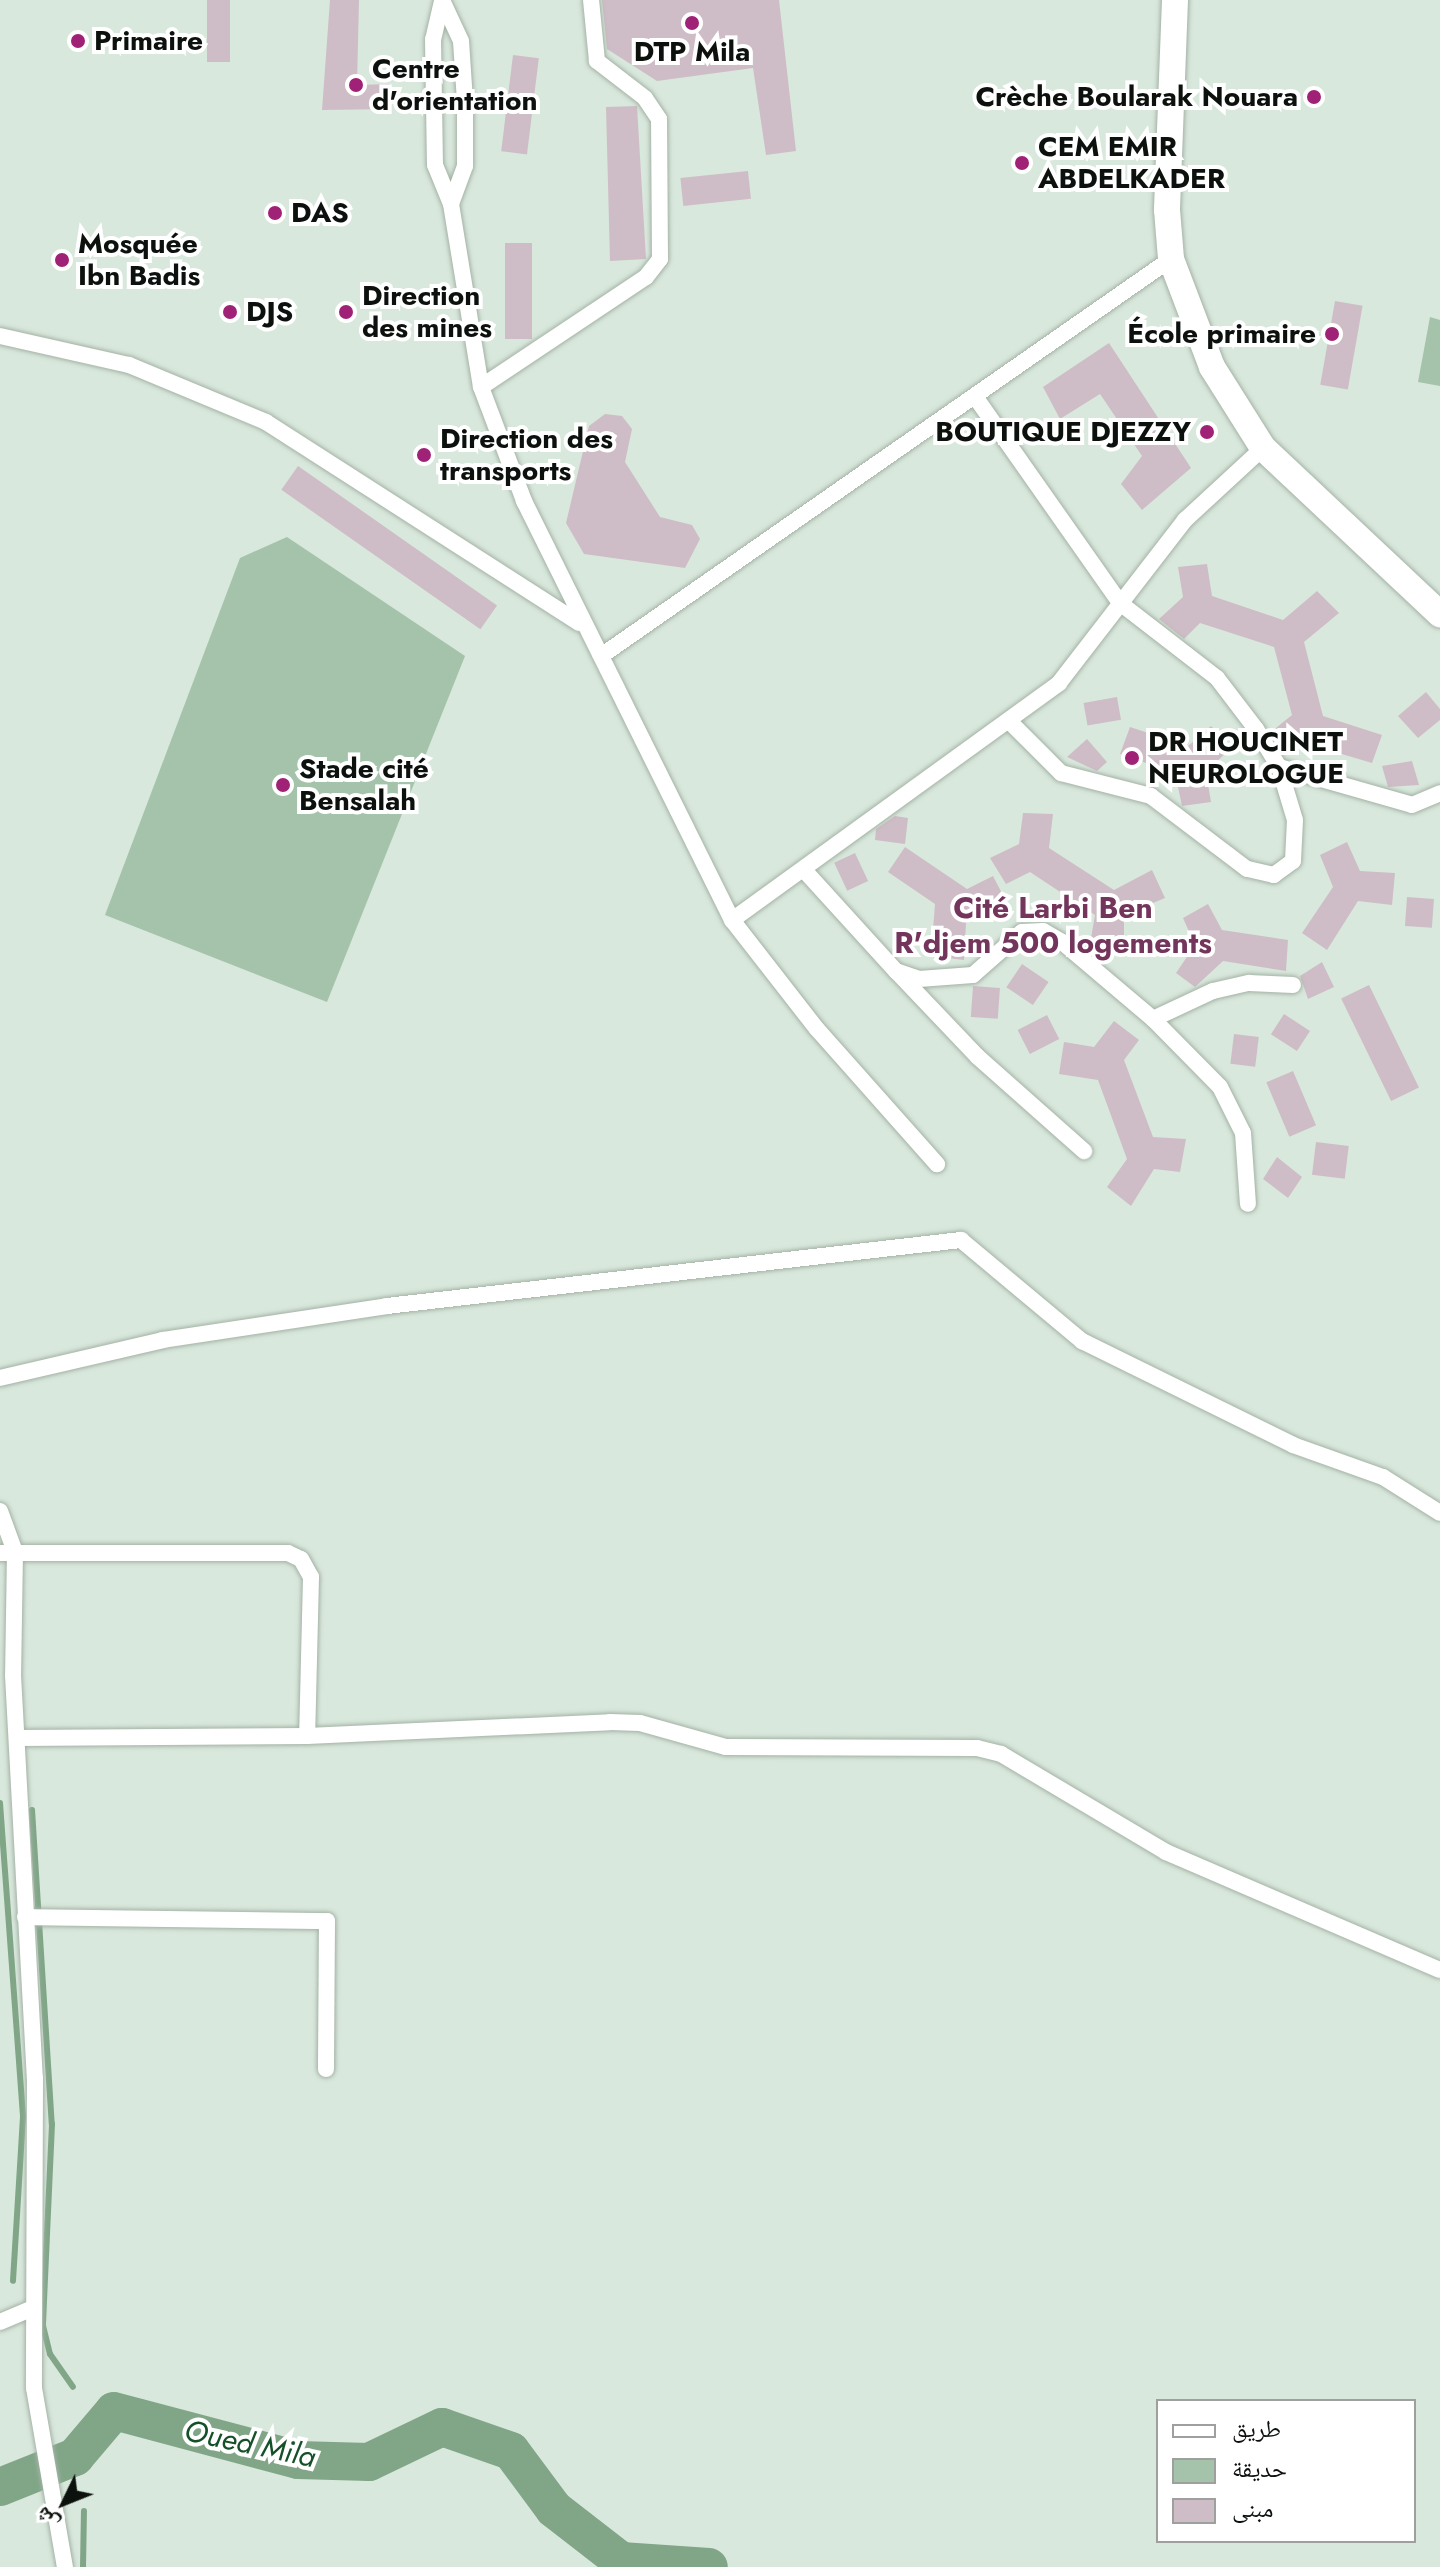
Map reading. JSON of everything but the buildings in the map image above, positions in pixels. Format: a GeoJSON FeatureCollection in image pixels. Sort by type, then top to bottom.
{"type":"FeatureCollection","features":[{"type":"Feature","properties":{"kind":"main road"},"geometry":{"type":"LineString","coordinates":[[1175,0],[1167,210],[1171,259],[1212,367],[1263,448],[1440,614]]}},
{"type":"Feature","properties":{"kind":"street"},"geometry":{"type":"LineString","coordinates":[[442,0],[461,41],[465,101],[465,166],[451,204]]}},
{"type":"Feature","properties":{"kind":"street"},"geometry":{"type":"LineString","coordinates":[[442,0],[433,39],[435,165],[451,204],[481,387],[581,624],[601,656],[732,920],[817,1029],[937,1164]]}},
{"type":"Feature","properties":{"kind":"street"},"geometry":{"type":"LineString","coordinates":[[481,387],[646,277],[660,259],[659,119],[645,98],[597,61],[591,0]]}},
{"type":"Feature","properties":{"kind":"street"},"geometry":{"type":"LineString","coordinates":[[601,656],[976,398],[1171,259]]}},
{"type":"Feature","properties":{"kind":"street"},"geometry":{"type":"LineString","coordinates":[[0,336],[129,365],[266,422],[581,624]]}},
{"type":"Feature","properties":{"kind":"street"},"geometry":{"type":"LineString","coordinates":[[976,398],[1120,603],[1217,678],[1279,767],[1298,851],[1285,870],[1261,875],[1151,796],[1061,773],[1009,721]]}},
{"type":"Feature","properties":{"kind":"street"},"geometry":{"type":"LineString","coordinates":[[732,920],[804,870],[853,828],[1059,683],[1185,520],[1263,448]]}},
{"type":"Feature","properties":{"kind":"street"},"geometry":{"type":"LineString","coordinates":[[1279,767],[1412,805],[1440,793]]}},
{"type":"Feature","properties":{"kind":"street"},"geometry":{"type":"LineString","coordinates":[[804,870],[978,1057],[1084,1151]]}},
{"type":"Feature","properties":{"kind":"street"},"geometry":{"type":"LineString","coordinates":[[896,971],[947,981],[973,975],[1022,932],[1043,931],[1153,1019],[1203,1067],[1235,1114],[1249,1168],[1248,1204]]}},
{"type":"Feature","properties":{"kind":"street"},"geometry":{"type":"LineString","coordinates":[[1153,1019],[1213,991],[1249,983],[1293,985]]}},
{"type":"Feature","properties":{"kind":"street"},"geometry":{"type":"LineString","coordinates":[[0,1378],[163,1340],[387,1306],[961,1240],[1082,1341],[1293,1445],[1383,1477],[1440,1513]]}},
{"type":"Feature","properties":{"kind":"street"},"geometry":{"type":"LineString","coordinates":[[0,1511],[8,1552],[6,1676],[17,1738],[35,2078],[31,2309],[39,2441],[65,2567]]}},
{"type":"Feature","properties":{"kind":"street"},"geometry":{"type":"LineString","coordinates":[[8,1552],[288,1553],[301,1559],[311,1577],[307,1736]]}},
{"type":"Feature","properties":{"kind":"street"},"geometry":{"type":"LineString","coordinates":[[17,1738],[307,1736],[610,1722],[640,1723],[726,1747],[977,1748],[1001,1754],[1166,1852],[1440,1970]]}},
{"type":"Feature","properties":{"kind":"street"},"geometry":{"type":"LineString","coordinates":[[25,1917],[327,1921],[326,2069]]}},
{"type":"Feature","properties":{"kind":"street"},"geometry":{"type":"LineString","coordinates":[[0,2322],[31,2309]]}},
{"type":"Feature","properties":{"kind":"green space"},"geometry":{"type":"Polygon","coordinates":[[[1430,317],[1440,320],[1440,386],[1418,382],[1430,317]]]}},
{"type":"Feature","properties":{"kind":"green space","name":"Stade cité Bensalah"},"geometry":{"type":"Polygon","coordinates":[[[287,537],[465,656],[327,1002],[105,915],[240,558],[287,537]]]}},
{"type":"Feature","properties":{"kind":"waterway"},"geometry":{"type":"LineString","coordinates":[[0,1803],[23,2117],[13,2281]]}},
{"type":"Feature","properties":{"kind":"waterway"},"geometry":{"type":"LineString","coordinates":[[32,1810],[52,2124],[43,2326],[50,2354],[73,2387]]}},
{"type":"Feature","properties":{"kind":"waterway","name":"Oued Mila"},"geometry":{"type":"LineString","coordinates":[[0,2487],[75,2457],[114,2411],[298,2460],[369,2462],[442,2427],[511,2451],[554,2509],[621,2561],[709,2567]]}},
{"type":"Feature","properties":{"kind":"waterway"},"geometry":{"type":"LineString","coordinates":[[83,2567],[84,2511]]}},
{"type":"Feature","properties":{"kind":"place","name":"DTP Mila"},"geometry":{"type":"Point","coordinates":[692,23]}},
{"type":"Feature","properties":{"kind":"place","name":"Primaire"},"geometry":{"type":"Point","coordinates":[78,41]}},
{"type":"Feature","properties":{"kind":"place","name":"Centre d'orientation"},"geometry":{"type":"Point","coordinates":[356,85]}},
{"type":"Feature","properties":{"kind":"place","name":"Crèche Boularak Nouara"},"geometry":{"type":"Point","coordinates":[1314,97]}},
{"type":"Feature","properties":{"kind":"place","name":"CEM EMIR ABDELKADER"},"geometry":{"type":"Point","coordinates":[1022,163]}},
{"type":"Feature","properties":{"kind":"place","name":"DAS"},"geometry":{"type":"Point","coordinates":[275,213]}},
{"type":"Feature","properties":{"kind":"place","name":"Mosquée Ibn Badis"},"geometry":{"type":"Point","coordinates":[62,260]}},
{"type":"Feature","properties":{"kind":"place","name":"DJS"},"geometry":{"type":"Point","coordinates":[230,312]}},
{"type":"Feature","properties":{"kind":"place","name":"Direction des mines"},"geometry":{"type":"Point","coordinates":[346,312]}},
{"type":"Feature","properties":{"kind":"place","name":"École primaire"},"geometry":{"type":"Point","coordinates":[1332,334]}},
{"type":"Feature","properties":{"kind":"place","name":"BOUTIQUE DJEZZY"},"geometry":{"type":"Point","coordinates":[1207,432]}},
{"type":"Feature","properties":{"kind":"place","name":"Direction des transports"},"geometry":{"type":"Point","coordinates":[424,455]}},
{"type":"Feature","properties":{"kind":"place","name":"DR HOUCINET NEUROLOGUE"},"geometry":{"type":"Point","coordinates":[1132,758]}},
{"type":"Feature","properties":{"kind":"place","name":"Stade cité Bensalah"},"geometry":{"type":"Point","coordinates":[283,785]}},
{"type":"Feature","properties":{"kind":"district","name":"Cité Larbi Ben R'djem 500 logements"},"geometry":{"type":"Point","coordinates":[1053,925]}}]}
